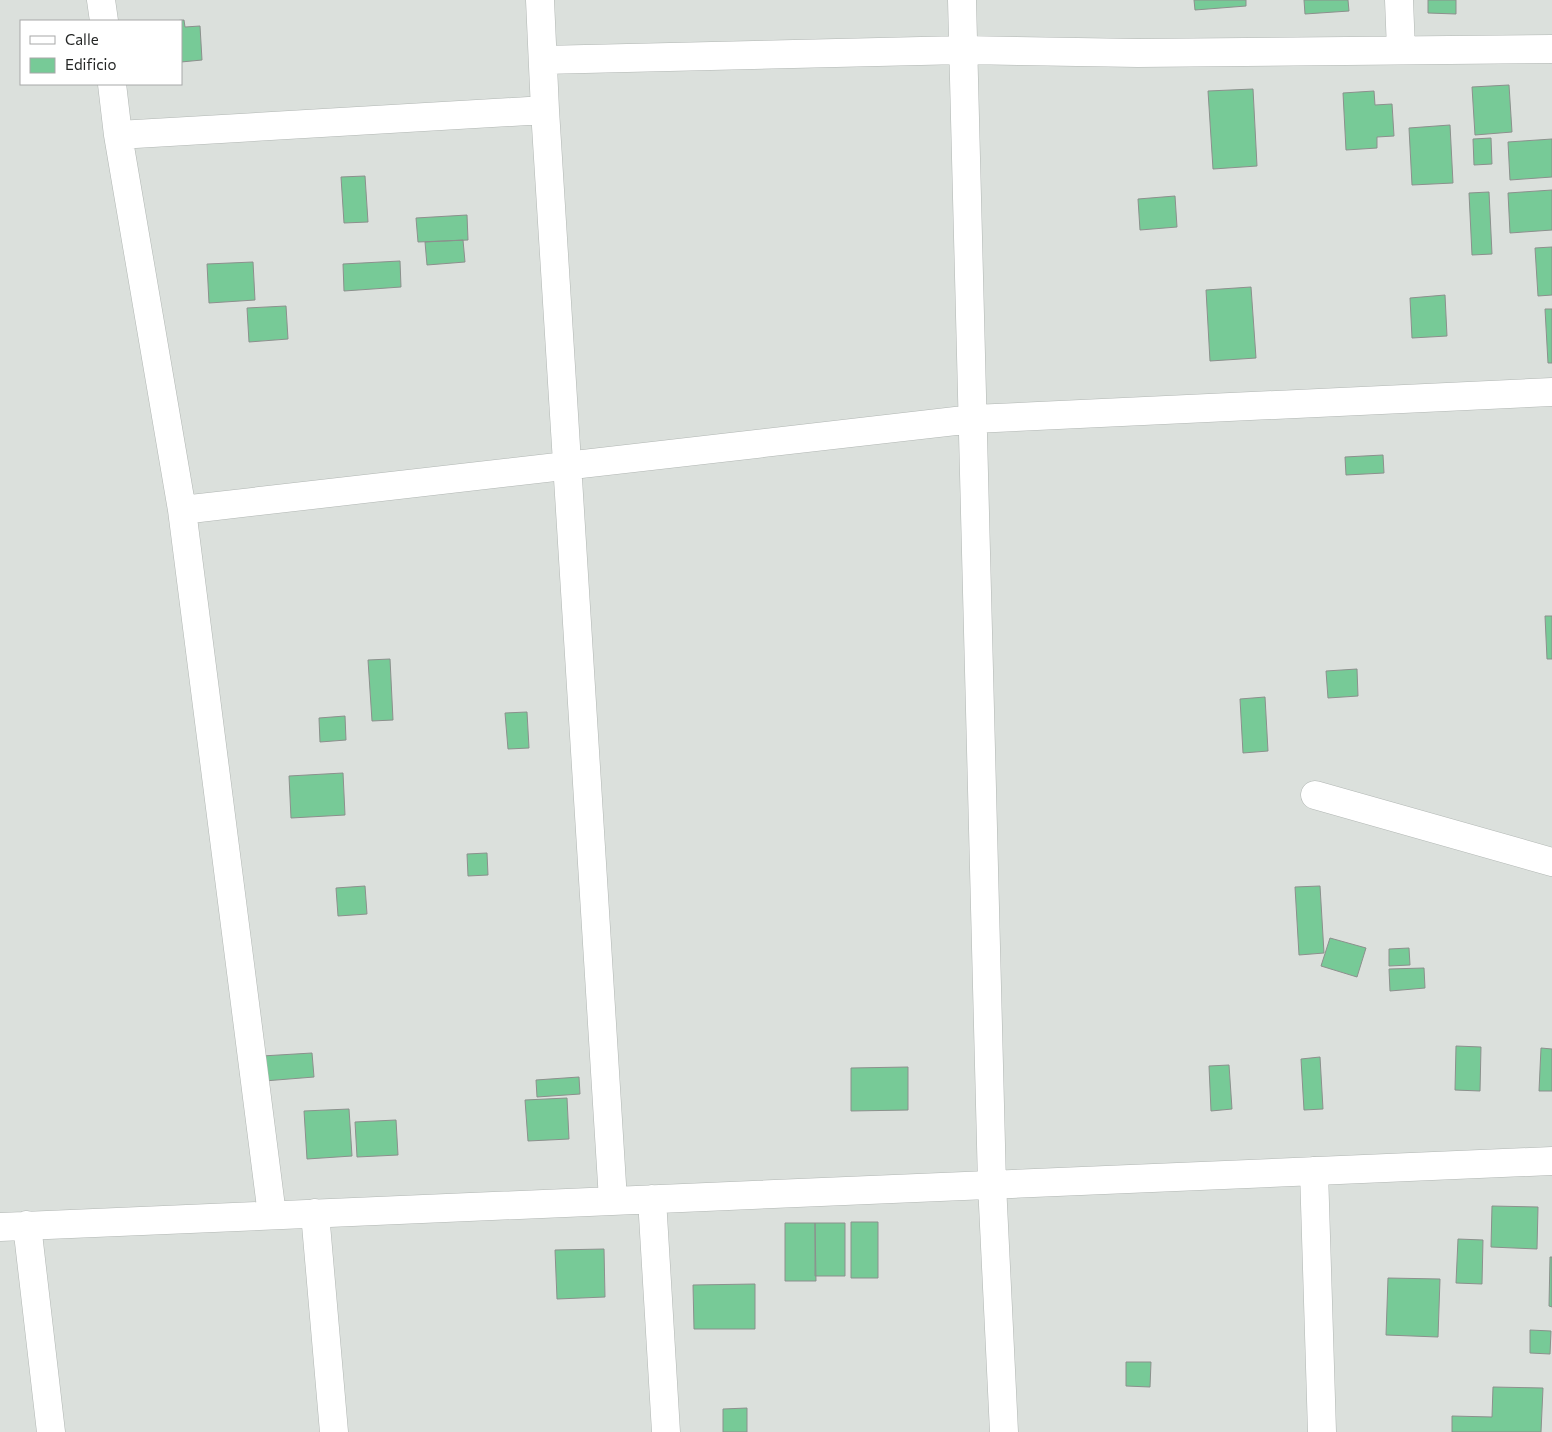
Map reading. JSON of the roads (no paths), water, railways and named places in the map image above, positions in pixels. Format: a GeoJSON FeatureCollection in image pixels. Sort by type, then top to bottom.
{"type":"FeatureCollection","features":[{"type":"Feature","properties":{"kind":"street"},"geometry":{"type":"LineString","coordinates":[[101,0],[104,20]]}},
{"type":"Feature","properties":{"kind":"street"},"geometry":{"type":"LineString","coordinates":[[540,0],[545,110],[613,1200]]}},
{"type":"Feature","properties":{"kind":"street"},"geometry":{"type":"LineString","coordinates":[[962,0],[992,1184],[1004,1432]]}},
{"type":"Feature","properties":{"kind":"street"},"geometry":{"type":"LineString","coordinates":[[1399,0],[1401,50]]}},
{"type":"Feature","properties":{"kind":"street"},"geometry":{"type":"LineString","coordinates":[[543,60],[964,50],[1138,53],[1552,49]]}},
{"type":"Feature","properties":{"kind":"street"},"geometry":{"type":"LineString","coordinates":[[112,85],[118,135],[182,510],[272,1215]]}},
{"type":"Feature","properties":{"kind":"street"},"geometry":{"type":"LineString","coordinates":[[118,135],[545,110]]}},
{"type":"Feature","properties":{"kind":"street"},"geometry":{"type":"LineString","coordinates":[[182,510],[973,419],[1552,392]]}},
{"type":"Feature","properties":{"kind":"street"},"geometry":{"type":"LineString","coordinates":[[1315,795],[1552,862]]}},
{"type":"Feature","properties":{"kind":"street"},"geometry":{"type":"LineString","coordinates":[[0,1227],[1552,1161]]}},
{"type":"Feature","properties":{"kind":"street"},"geometry":{"type":"LineString","coordinates":[[1314,1171],[1322,1432]]}},
{"type":"Feature","properties":{"kind":"street"},"geometry":{"type":"LineString","coordinates":[[652,1199],[666,1432]]}},
{"type":"Feature","properties":{"kind":"street"},"geometry":{"type":"LineString","coordinates":[[315,1213],[334,1432]]}},
{"type":"Feature","properties":{"kind":"street"},"geometry":{"type":"LineString","coordinates":[[27,1225],[51,1432]]}}]}
